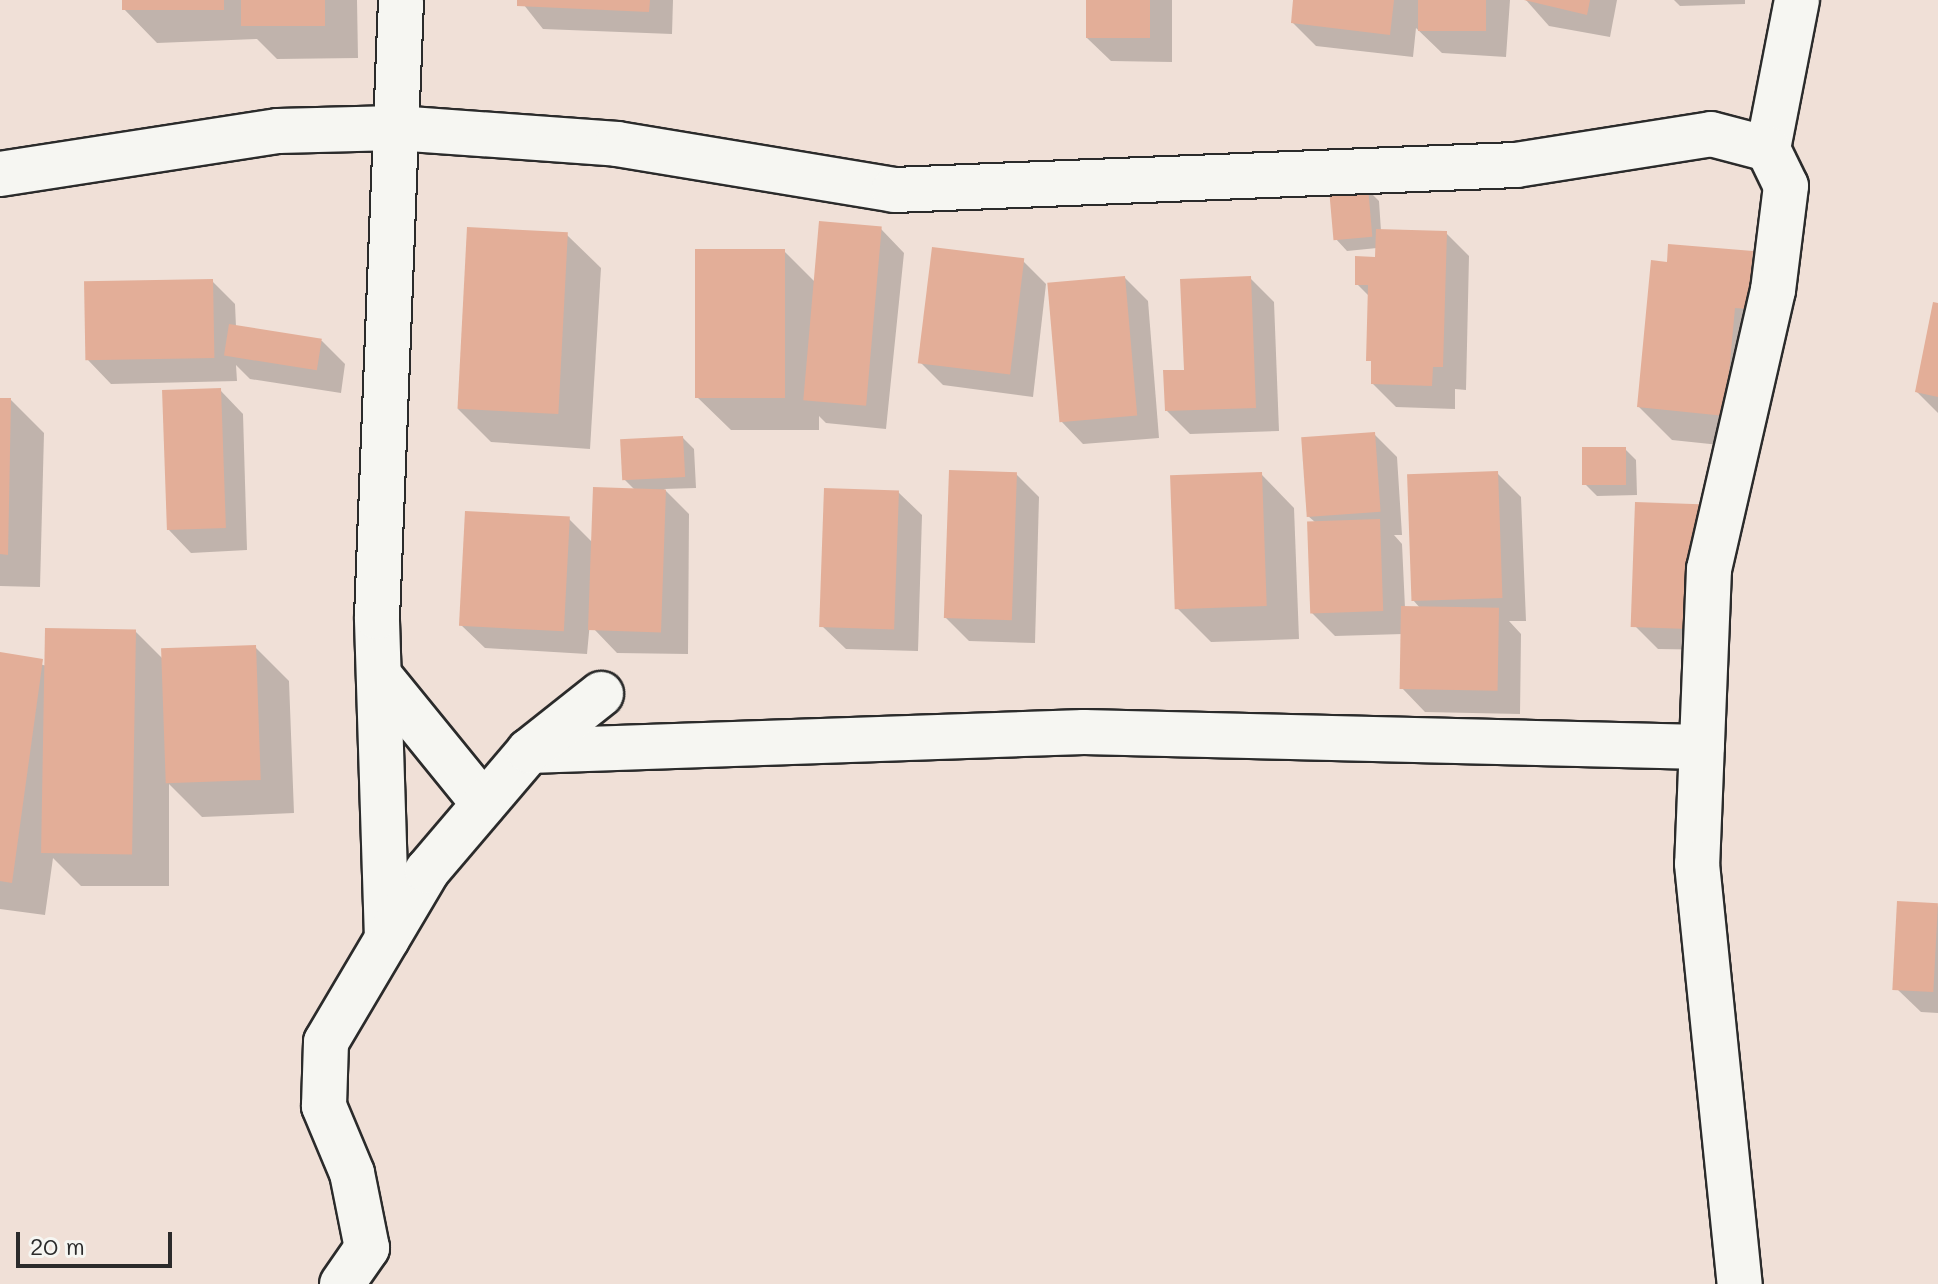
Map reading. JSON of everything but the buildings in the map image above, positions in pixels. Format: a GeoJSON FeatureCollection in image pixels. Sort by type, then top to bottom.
{"type":"FeatureCollection","features":[{"type":"Feature","properties":{"kind":"street"},"geometry":{"type":"LineString","coordinates":[[387,939],[379,675],[401,0]]}},
{"type":"Feature","properties":{"kind":"street"},"geometry":{"type":"LineString","coordinates":[[1740,1284],[1697,864],[1709,569],[1773,290],[1786,186],[1768,149],[1797,0]]}},
{"type":"Feature","properties":{"kind":"street"},"geometry":{"type":"LineString","coordinates":[[0,174],[278,131],[396,128],[617,144],[894,190],[1516,165],[1711,134],[1768,149]]}},
{"type":"Feature","properties":{"kind":"street"},"geometry":{"type":"LineString","coordinates":[[379,675],[484,804]]}},
{"type":"Feature","properties":{"kind":"street"},"geometry":{"type":"LineString","coordinates":[[342,1284],[367,1248],[352,1173],[324,1106],[326,1042],[427,871],[529,751],[601,694]]}},
{"type":"Feature","properties":{"kind":"street"},"geometry":{"type":"LineString","coordinates":[[529,751],[1084,732],[1702,747]]}}]}
